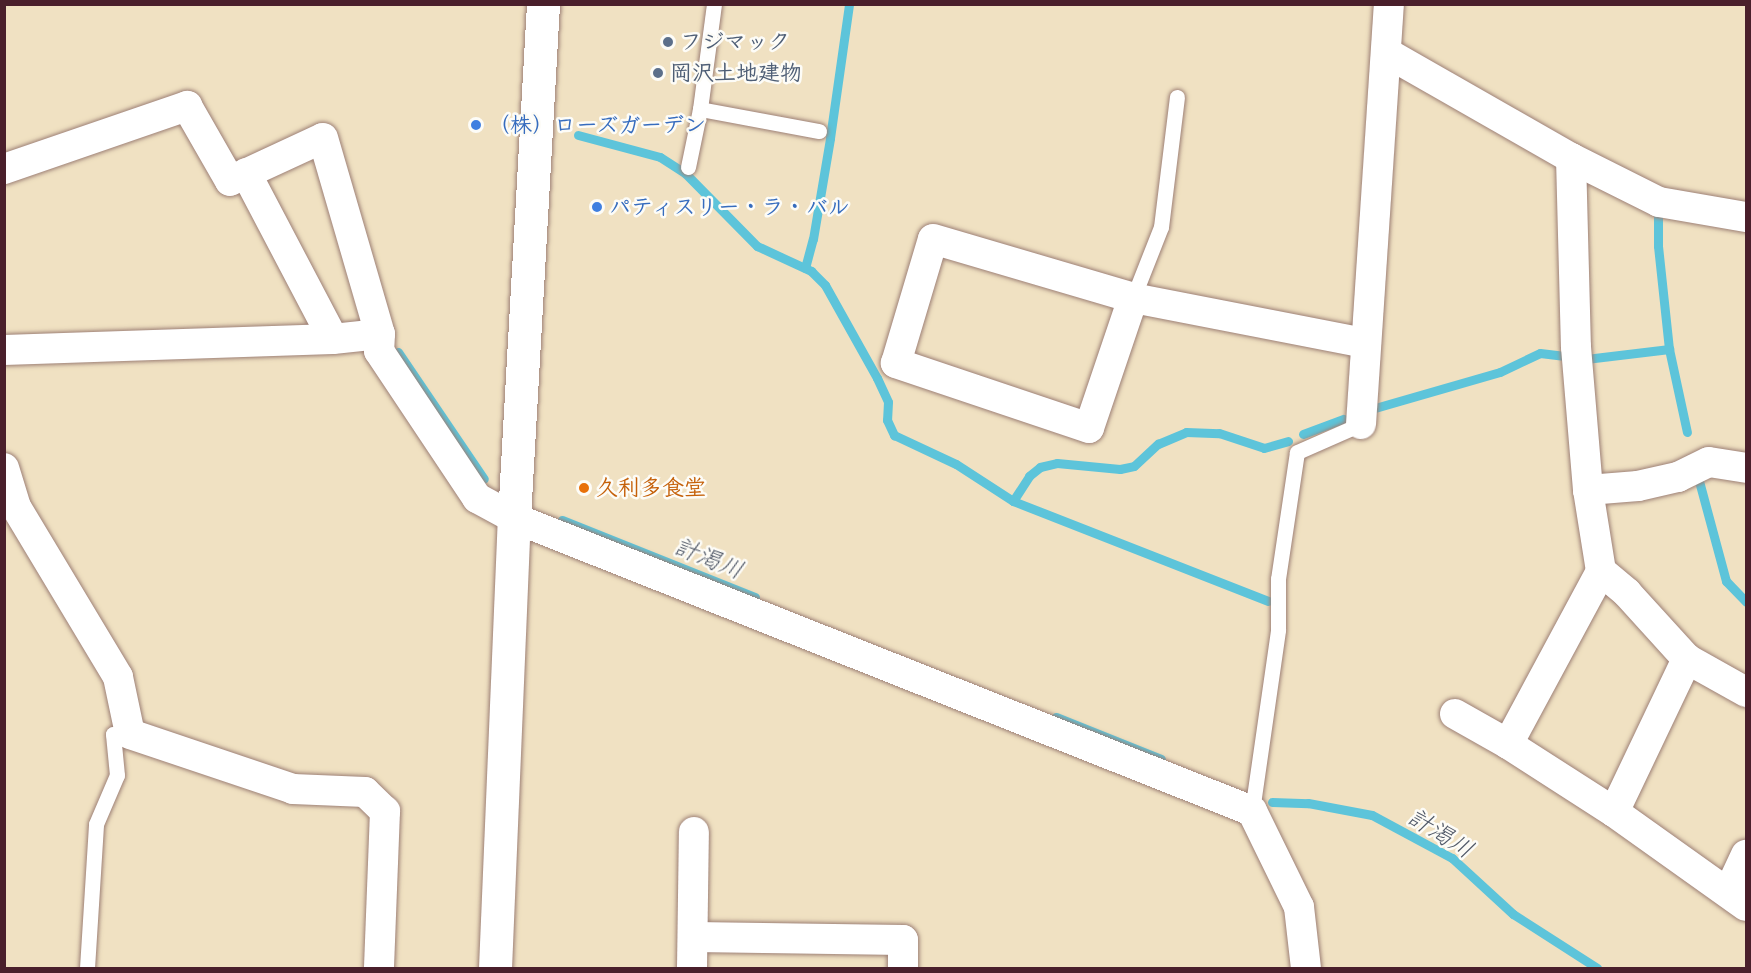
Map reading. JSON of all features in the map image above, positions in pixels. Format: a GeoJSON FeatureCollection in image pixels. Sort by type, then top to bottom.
{"type":"FeatureCollection","features":[{"type":"Feature","properties":{"kind":"street"},"geometry":{"type":"LineString","coordinates":[[495,969],[513,518],[543,4]]}},
{"type":"Feature","properties":{"kind":"street"},"geometry":{"type":"LineString","coordinates":[[1361,424],[1389,4]]}},
{"type":"Feature","properties":{"kind":"street"},"geometry":{"type":"LineString","coordinates":[[1386,53],[1571,158],[1659,202],[1746,217]]}},
{"type":"Feature","properties":{"kind":"street"},"geometry":{"type":"LineString","coordinates":[[4,169],[187,106],[230,181],[323,138],[380,334],[379,351],[477,498],[513,518],[1252,811],[1299,907],[1306,969]]}},
{"type":"Feature","properties":{"kind":"street"},"geometry":{"type":"LineString","coordinates":[[1508,744],[1601,571],[1588,490],[1576,347],[1571,158]]}},
{"type":"Feature","properties":{"kind":"street"},"geometry":{"type":"LineString","coordinates":[[246,173],[333,339]]}},
{"type":"Feature","properties":{"kind":"street"},"geometry":{"type":"LineString","coordinates":[[1133,298],[1089,428],[896,363],[933,239],[1133,298],[1365,343]]}},
{"type":"Feature","properties":{"kind":"street"},"geometry":{"type":"LineString","coordinates":[[4,350],[333,339],[380,334]]}},
{"type":"Feature","properties":{"kind":"street"},"geometry":{"type":"LineString","coordinates":[[1588,490],[1638,486],[1678,477],[1709,462],[1746,468]]}},
{"type":"Feature","properties":{"kind":"street"},"geometry":{"type":"LineString","coordinates":[[4,468],[16,507],[118,677],[130,734],[293,789],[365,792],[385,811],[379,969]]}},
{"type":"Feature","properties":{"kind":"street"},"geometry":{"type":"LineString","coordinates":[[1601,571],[1627,593],[1687,659],[1746,692]]}},
{"type":"Feature","properties":{"kind":"street"},"geometry":{"type":"LineString","coordinates":[[1614,812],[1687,659]]}},
{"type":"Feature","properties":{"kind":"street"},"geometry":{"type":"LineString","coordinates":[[1455,714],[1508,744],[1614,812],[1738,898],[1746,855]]}},
{"type":"Feature","properties":{"kind":"street"},"geometry":{"type":"LineString","coordinates":[[692,969],[694,832]]}},
{"type":"Feature","properties":{"kind":"street"},"geometry":{"type":"LineString","coordinates":[[694,937],[903,940],[903,969]]}},
{"type":"Feature","properties":{"kind":"lane"},"geometry":{"type":"LineString","coordinates":[[688,167],[700,109],[714,4]]}},
{"type":"Feature","properties":{"kind":"lane"},"geometry":{"type":"LineString","coordinates":[[1133,298],[1161,227],[1177,97]]}},
{"type":"Feature","properties":{"kind":"lane"},"geometry":{"type":"LineString","coordinates":[[700,109],[819,131]]}},
{"type":"Feature","properties":{"kind":"lane"},"geometry":{"type":"LineString","coordinates":[[1252,811],[1278,630],[1278,579],[1298,452],[1361,424]]}},
{"type":"Feature","properties":{"kind":"lane"},"geometry":{"type":"LineString","coordinates":[[87,969],[96,824],[117,775],[114,734],[130,734]]}},
{"type":"Feature","properties":{"kind":"waterway"},"geometry":{"type":"LineString","coordinates":[[805,268],[813,239],[830,138],[849,4]]}},
{"type":"Feature","properties":{"kind":"waterway"},"geometry":{"type":"LineString","coordinates":[[578,135],[660,157],[685,173],[757,246],[811,271],[825,285],[877,378],[888,402],[887,420],[894,435],[956,464],[1013,501],[1029,476],[1040,467],[1057,463],[1120,469],[1134,466],[1158,444],[1186,432],[1219,433],[1264,448],[1288,441]]}},
{"type":"Feature","properties":{"kind":"waterway"},"geometry":{"type":"LineString","coordinates":[[1658,213],[1658,246],[1669,349],[1687,432]]}},
{"type":"Feature","properties":{"kind":"waterway"},"geometry":{"type":"LineString","coordinates":[[1586,359],[1669,349]]}},
{"type":"Feature","properties":{"kind":"waterway","name":"計渇川"},"geometry":{"type":"LineString","coordinates":[[398,352],[484,479]]}},
{"type":"Feature","properties":{"kind":"waterway"},"geometry":{"type":"LineString","coordinates":[[1375,408],[1500,372],[1540,353],[1563,356]]}},
{"type":"Feature","properties":{"kind":"waterway"},"geometry":{"type":"LineString","coordinates":[[1303,434],[1343,419]]}},
{"type":"Feature","properties":{"kind":"waterway"},"geometry":{"type":"LineString","coordinates":[[1699,481],[1726,581],[1746,602]]}},
{"type":"Feature","properties":{"kind":"waterway"},"geometry":{"type":"LineString","coordinates":[[1013,501],[1268,601]]}},
{"type":"Feature","properties":{"kind":"waterway","name":"計渇川"},"geometry":{"type":"LineString","coordinates":[[562,520],[755,597]]}},
{"type":"Feature","properties":{"kind":"waterway","name":"計渇川"},"geometry":{"type":"LineString","coordinates":[[1056,717],[1161,759]]}},
{"type":"Feature","properties":{"kind":"waterway","name":"計渇川"},"geometry":{"type":"LineString","coordinates":[[1272,802],[1308,803],[1372,815],[1452,858],[1513,914],[1597,968]]}},
{"type":"Feature","properties":{"kind":"place","name":"フジマック"},"geometry":{"type":"Point","coordinates":[668,42]}},
{"type":"Feature","properties":{"kind":"place","name":"岡沢土地建物"},"geometry":{"type":"Point","coordinates":[658,73]}},
{"type":"Feature","properties":{"kind":"place","name":"（株）ローズガーデン"},"geometry":{"type":"Point","coordinates":[476,125]}},
{"type":"Feature","properties":{"kind":"place","name":"パティスリー・ラ・バル"},"geometry":{"type":"Point","coordinates":[597,207]}},
{"type":"Feature","properties":{"kind":"place","name":"久利多食堂"},"geometry":{"type":"Point","coordinates":[584,488]}}]}
